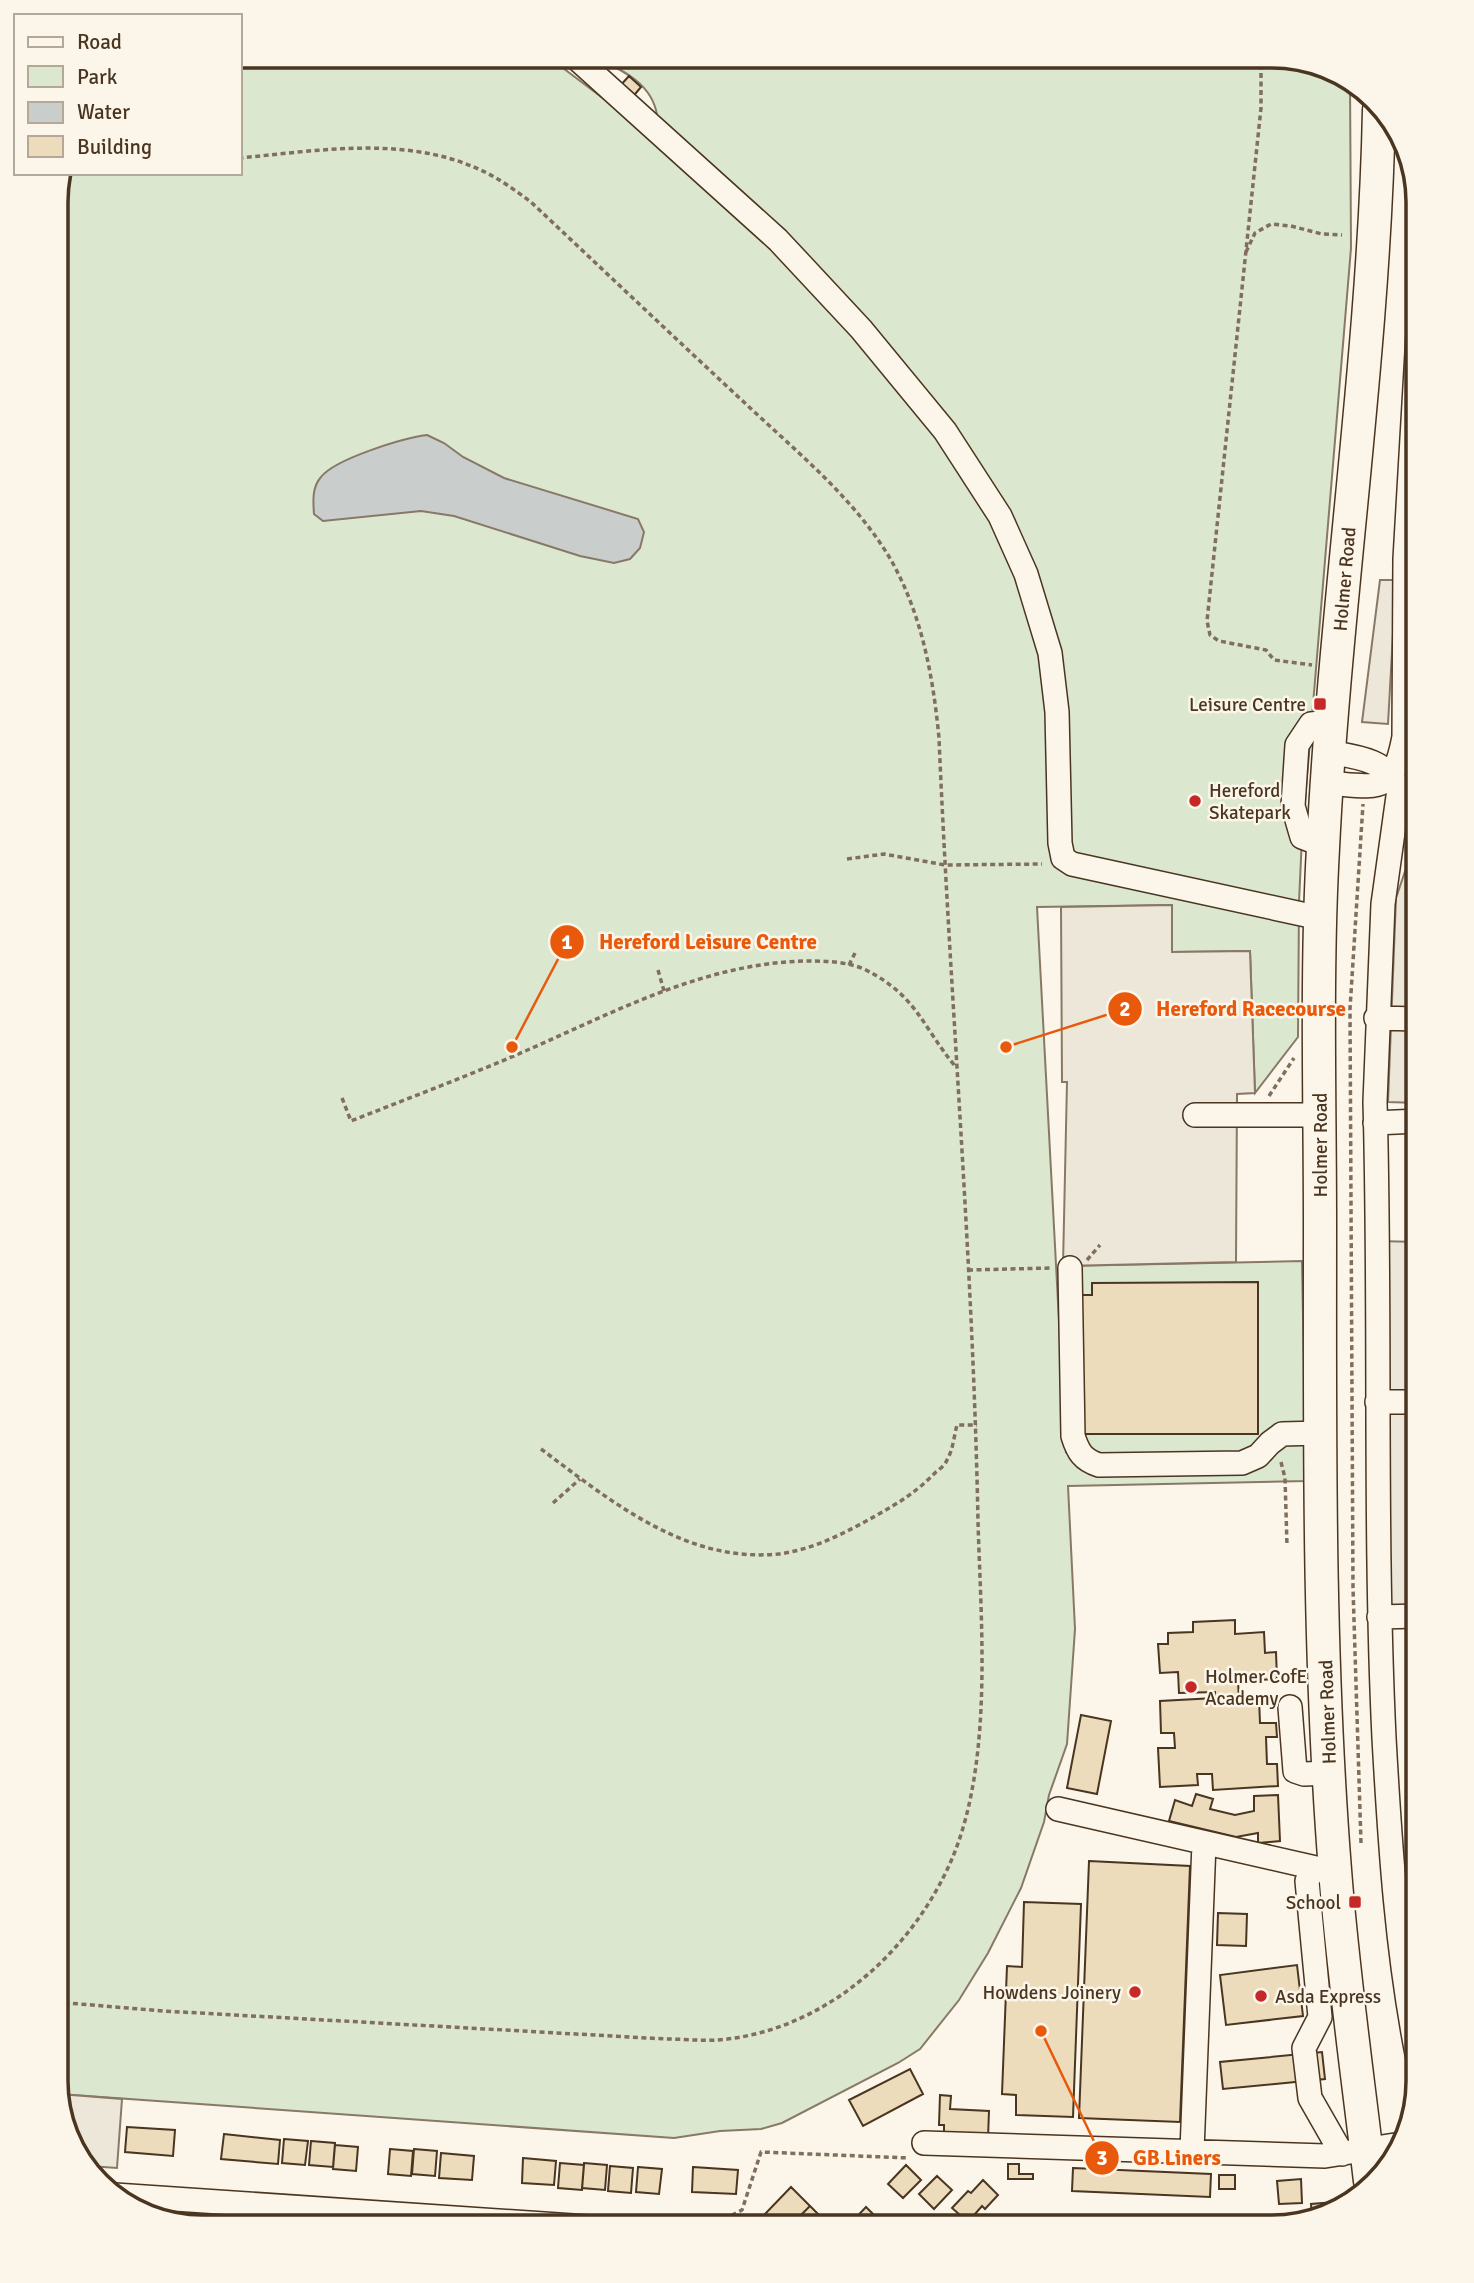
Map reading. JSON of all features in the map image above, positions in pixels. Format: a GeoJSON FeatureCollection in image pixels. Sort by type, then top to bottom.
{"type":"FeatureCollection","features":[{"type":"Feature","properties":{"kind":"highway","name":"Holmer Road"},"geometry":{"type":"LineString","coordinates":[[1367,2175],[1354,2151],[1325,1870],[1329,1773],[1320,1433],[1320,918],[1328,752],[1368,331],[1379,122]]}},
{"type":"Feature","properties":{"kind":"street"},"geometry":{"type":"LineString","coordinates":[[588,69],[778,240],[861,329],[945,431],[1000,516],[1026,574],[1050,653],[1057,712],[1060,843],[1063,858],[1072,864],[1320,918]]}},
{"type":"Feature","properties":{"kind":"street"},"geometry":{"type":"LineString","coordinates":[[1323,845],[1302,837],[1293,806],[1297,745],[1311,724],[1328,752],[1364,786],[1403,785]]}},
{"type":"Feature","properties":{"kind":"street"},"geometry":{"type":"LineString","coordinates":[[1406,746],[1400,757],[1403,785],[1383,904],[1376,1018],[1379,1617],[1388,1810],[1406,1932]]}},
{"type":"Feature","properties":{"kind":"street"},"geometry":{"type":"LineString","coordinates":[[1328,752],[1371,760],[1403,785]]}},
{"type":"Feature","properties":{"kind":"street"},"geometry":{"type":"LineString","coordinates":[[1376,1018],[1406,1019]]}},
{"type":"Feature","properties":{"kind":"street"},"geometry":{"type":"LineString","coordinates":[[1195,1115],[1320,1115]]}},
{"type":"Feature","properties":{"kind":"street"},"geometry":{"type":"LineString","coordinates":[[1376,1123],[1406,1122]]}},
{"type":"Feature","properties":{"kind":"street"},"geometry":{"type":"LineString","coordinates":[[1070,1268],[1073,1436],[1078,1451],[1087,1461],[1099,1465],[1242,1463],[1258,1456],[1269,1443],[1282,1434],[1320,1433]]}},
{"type":"Feature","properties":{"kind":"street"},"geometry":{"type":"LineString","coordinates":[[1377,1402],[1406,1402]]}},
{"type":"Feature","properties":{"kind":"street"},"geometry":{"type":"LineString","coordinates":[[1379,1617],[1406,1616]]}},
{"type":"Feature","properties":{"kind":"street"},"geometry":{"type":"LineString","coordinates":[[1290,1707],[1295,1771],[1304,1774],[1329,1773]]}},
{"type":"Feature","properties":{"kind":"street"},"geometry":{"type":"LineString","coordinates":[[1058,1809],[1325,1870]]}},
{"type":"Feature","properties":{"kind":"street"},"geometry":{"type":"LineString","coordinates":[[1192,2151],[1203,1843]]}},
{"type":"Feature","properties":{"kind":"street"},"geometry":{"type":"LineString","coordinates":[[1325,1870],[1307,1881],[1320,2017],[1304,2048],[1310,2098],[1354,2151]]}},
{"type":"Feature","properties":{"kind":"street"},"geometry":{"type":"LineString","coordinates":[[924,2143],[1325,2156],[1389,2146]]}},
{"type":"Feature","properties":{"kind":"street"},"geometry":{"type":"LineString","coordinates":[[135,2196],[398,2214]]}},
{"type":"Feature","properties":{"kind":"path"},"geometry":{"type":"LineString","coordinates":[[1261,69],[1261,108],[1207,621],[1210,635],[1219,641],[1266,650],[1274,660],[1335,668]]}},
{"type":"Feature","properties":{"kind":"path"},"geometry":{"type":"LineString","coordinates":[[68,2003],[462,2029],[718,2040],[756,2033],[801,2018],[847,1991],[887,1959],[920,1918],[946,1873],[965,1820],[982,1705],[977,1425],[939,737],[934,687],[925,644],[892,562],[869,526],[847,500],[531,202],[495,177],[450,158],[410,150],[373,147],[242,158]]}},
{"type":"Feature","properties":{"kind":"path"},"geometry":{"type":"LineString","coordinates":[[1245,253],[1255,233],[1270,224],[1342,235]]}},
{"type":"Feature","properties":{"kind":"path"},"geometry":{"type":"LineString","coordinates":[[848,859],[884,854],[945,865],[1072,864]]}},
{"type":"Feature","properties":{"kind":"path"},"geometry":{"type":"LineString","coordinates":[[849,965],[855,953]]}},
{"type":"Feature","properties":{"kind":"path"},"geometry":{"type":"LineString","coordinates":[[342,1098],[351,1121],[509,1058],[626,1004],[664,990],[743,968],[789,961],[833,961],[865,970],[904,995],[956,1067]]}},
{"type":"Feature","properties":{"kind":"path"},"geometry":{"type":"LineString","coordinates":[[658,970],[664,990]]}},
{"type":"Feature","properties":{"kind":"path"},"geometry":{"type":"LineString","coordinates":[[1257,1115],[1298,1050]]}},
{"type":"Feature","properties":{"kind":"path"},"geometry":{"type":"LineString","coordinates":[[968,1270],[1070,1268],[1085,1262],[1100,1245]]}},
{"type":"Feature","properties":{"kind":"path"},"geometry":{"type":"LineString","coordinates":[[541,1449],[656,1529],[697,1545],[737,1554],[779,1554],[820,1543],[858,1526],[912,1496],[947,1461],[957,1425],[977,1425]]}},
{"type":"Feature","properties":{"kind":"path"},"geometry":{"type":"LineString","coordinates":[[1269,1443],[1279,1456],[1284,1470],[1287,1545]]}},
{"type":"Feature","properties":{"kind":"path"},"geometry":{"type":"LineString","coordinates":[[553,1503],[581,1478]]}},
{"type":"Feature","properties":{"kind":"green space"},"geometry":{"type":"Polygon","coordinates":[[[242,69],[564,69],[657,139],[656,109],[651,98],[635,80],[618,69],[1281,69],[1315,75],[1350,94],[1351,248],[1302,837],[1298,1037],[1255,1093],[1250,951],[1172,952],[1172,905],[1037,907],[1066,1453],[1063,1266],[1302,1261],[1306,1481],[1068,1486],[1075,1629],[1067,1744],[1021,1888],[988,1953],[959,2000],[920,2049],[898,2063],[782,2123],[761,2129],[720,2131],[674,2138],[69,2095],[69,185],[71,175],[242,175],[242,69]]]}},
{"type":"Feature","properties":{"kind":"shaded area"},"geometry":{"type":"Polygon","coordinates":[[[1380,580],[1396,580],[1388,724],[1362,722],[1380,580]]]}},
{"type":"Feature","properties":{"kind":"shaded area"},"geometry":{"type":"Polygon","coordinates":[[[1406,868],[1406,1103],[1388,1102],[1396,898],[1406,868]]]}},
{"type":"Feature","properties":{"kind":"shaded area"},"geometry":{"type":"Polygon","coordinates":[[[1172,905],[1172,952],[1250,951],[1255,1093],[1237,1094],[1236,1262],[1063,1266],[1067,1082],[1062,1082],[1061,907],[1172,905]]]}},
{"type":"Feature","properties":{"kind":"shaded area"},"geometry":{"type":"Polygon","coordinates":[[[1377,1241],[1406,1242],[1406,1616],[1379,1617],[1377,1241]]]}},
{"type":"Feature","properties":{"kind":"shaded area"},"geometry":{"type":"Polygon","coordinates":[[[69,2095],[122,2099],[117,2168],[99,2167],[91,2155],[75,2124],[69,2095]]]}},
{"type":"Feature","properties":{"kind":"water"},"geometry":{"type":"Polygon","coordinates":[[[427,435],[504,478],[638,519],[644,532],[640,548],[630,559],[614,563],[580,556],[454,516],[421,511],[323,521],[314,514],[316,485],[329,470],[370,450],[427,435]]]}},
{"type":"Feature","properties":{"kind":"building"},"geometry":{"type":"Polygon","coordinates":[[[629,76],[641,87],[631,99],[619,87],[629,76]]]}},
{"type":"Feature","properties":{"kind":"building"},"geometry":{"type":"Polygon","coordinates":[[[1258,1282],[1258,1434],[1076,1434],[1076,1295],[1092,1295],[1092,1283],[1258,1282]]]}},
{"type":"Feature","properties":{"kind":"building"},"geometry":{"type":"Polygon","coordinates":[[[1235,1620],[1235,1634],[1264,1632],[1265,1653],[1276,1652],[1277,1679],[1238,1681],[1239,1699],[1259,1698],[1260,1723],[1276,1723],[1277,1737],[1266,1737],[1267,1764],[1277,1764],[1278,1786],[1213,1790],[1212,1774],[1197,1774],[1198,1785],[1160,1787],[1158,1748],[1175,1748],[1174,1733],[1161,1733],[1160,1701],[1215,1698],[1215,1692],[1179,1693],[1178,1672],[1160,1673],[1158,1644],[1168,1644],[1168,1633],[1193,1632],[1193,1622],[1235,1620]]]}},
{"type":"Feature","properties":{"kind":"building"},"geometry":{"type":"Polygon","coordinates":[[[1081,1715],[1111,1721],[1097,1794],[1067,1788],[1081,1715]]]}},
{"type":"Feature","properties":{"kind":"building"},"geometry":{"type":"Polygon","coordinates":[[[1196,1794],[1213,1799],[1210,1809],[1235,1815],[1254,1811],[1254,1796],[1278,1795],[1280,1841],[1258,1843],[1258,1833],[1236,1837],[1169,1821],[1175,1800],[1192,1806],[1196,1794]]]}},
{"type":"Feature","properties":{"kind":"building","name":"Howdens Joinery"},"geometry":{"type":"Polygon","coordinates":[[[1089,1861],[1190,1866],[1180,2122],[1079,2118],[1089,1861]]]}},
{"type":"Feature","properties":{"kind":"building"},"geometry":{"type":"Polygon","coordinates":[[[1024,1902],[1081,1904],[1073,2117],[1016,2115],[1016,2095],[1002,2094],[1007,1966],[1022,1967],[1024,1902]]]}},
{"type":"Feature","properties":{"kind":"building"},"geometry":{"type":"Polygon","coordinates":[[[1218,1913],[1247,1914],[1246,1946],[1217,1945],[1218,1913]]]}},
{"type":"Feature","properties":{"kind":"building","name":"Asda Express"},"geometry":{"type":"Polygon","coordinates":[[[1297,1965],[1303,2016],[1226,2025],[1220,1975],[1297,1965]]]}},
{"type":"Feature","properties":{"kind":"building","name":"Asda Express"},"geometry":{"type":"Polygon","coordinates":[[[1322,2052],[1325,2079],[1223,2089],[1220,2062],[1322,2052]]]}},
{"type":"Feature","properties":{"kind":"building"},"geometry":{"type":"Polygon","coordinates":[[[910,2069],[923,2094],[863,2126],[849,2100],[910,2069]]]}},
{"type":"Feature","properties":{"kind":"building"},"geometry":{"type":"Polygon","coordinates":[[[940,2095],[951,2096],[950,2109],[989,2111],[988,2138],[944,2136],[944,2125],[939,2125],[940,2095]]]}},
{"type":"Feature","properties":{"kind":"building"},"geometry":{"type":"Polygon","coordinates":[[[127,2127],[175,2130],[173,2156],[125,2152],[127,2127]]]}},
{"type":"Feature","properties":{"kind":"building"},"geometry":{"type":"Polygon","coordinates":[[[224,2134],[280,2140],[278,2164],[221,2159],[224,2134]]]}},
{"type":"Feature","properties":{"kind":"building"},"geometry":{"type":"Polygon","coordinates":[[[284,2139],[308,2141],[305,2165],[282,2163],[284,2139]]]}},
{"type":"Feature","properties":{"kind":"building"},"geometry":{"type":"Polygon","coordinates":[[[311,2141],[335,2143],[333,2167],[309,2165],[311,2141]]]}},
{"type":"Feature","properties":{"kind":"building"},"geometry":{"type":"Polygon","coordinates":[[[335,2145],[358,2147],[356,2171],[333,2169],[335,2145]]]}},
{"type":"Feature","properties":{"kind":"building"},"geometry":{"type":"Polygon","coordinates":[[[390,2149],[413,2151],[411,2176],[388,2174],[390,2149]]]}},
{"type":"Feature","properties":{"kind":"building"},"geometry":{"type":"Polygon","coordinates":[[[414,2149],[437,2151],[435,2176],[412,2174],[414,2149]]]}},
{"type":"Feature","properties":{"kind":"building"},"geometry":{"type":"Polygon","coordinates":[[[441,2153],[474,2156],[472,2180],[439,2178],[441,2153]]]}},
{"type":"Feature","properties":{"kind":"building"},"geometry":{"type":"Polygon","coordinates":[[[523,2158],[556,2161],[554,2185],[522,2183],[523,2158]]]}},
{"type":"Feature","properties":{"kind":"building"},"geometry":{"type":"Polygon","coordinates":[[[560,2163],[584,2165],[582,2190],[558,2188],[560,2163]]]}},
{"type":"Feature","properties":{"kind":"building"},"geometry":{"type":"Polygon","coordinates":[[[584,2163],[607,2165],[605,2190],[582,2188],[584,2163]]]}},
{"type":"Feature","properties":{"kind":"building"},"geometry":{"type":"Polygon","coordinates":[[[1008,2164],[1019,2164],[1019,2174],[1033,2174],[1033,2179],[1008,2179],[1008,2164]]]}},
{"type":"Feature","properties":{"kind":"building"},"geometry":{"type":"Polygon","coordinates":[[[906,2165],[921,2180],[903,2198],[888,2184],[906,2165]]]}},
{"type":"Feature","properties":{"kind":"building"},"geometry":{"type":"Polygon","coordinates":[[[610,2166],[633,2168],[631,2193],[608,2191],[610,2166]]]}},
{"type":"Feature","properties":{"kind":"building"},"geometry":{"type":"Polygon","coordinates":[[[638,2167],[662,2169],[659,2194],[636,2192],[638,2167]]]}},
{"type":"Feature","properties":{"kind":"building"},"geometry":{"type":"Polygon","coordinates":[[[693,2167],[738,2170],[736,2194],[692,2192],[693,2167]]]}},
{"type":"Feature","properties":{"kind":"building"},"geometry":{"type":"Polygon","coordinates":[[[1073,2168],[1211,2174],[1210,2197],[1072,2191],[1073,2168]]]}},
{"type":"Feature","properties":{"kind":"building"},"geometry":{"type":"Polygon","coordinates":[[[1219,2175],[1235,2175],[1235,2189],[1219,2189],[1219,2175]]]}},
{"type":"Feature","properties":{"kind":"building"},"geometry":{"type":"Polygon","coordinates":[[[937,2176],[952,2190],[934,2209],[919,2194],[937,2176]]]}},
{"type":"Feature","properties":{"kind":"building"},"geometry":{"type":"Polygon","coordinates":[[[1301,2179],[1302,2203],[1279,2204],[1277,2181],[1301,2179]]]}},
{"type":"Feature","properties":{"kind":"building"},"geometry":{"type":"Polygon","coordinates":[[[983,2180],[998,2195],[985,2209],[982,2206],[974,2215],[960,2215],[952,2208],[968,2191],[971,2193],[983,2180]]]}},
{"type":"Feature","properties":{"kind":"building"},"geometry":{"type":"Polygon","coordinates":[[[791,2187],[810,2206],[801,2215],[765,2214],[791,2187]]]}},
{"type":"Feature","properties":{"kind":"building"},"geometry":{"type":"Polygon","coordinates":[[[1327,2203],[1311,2209],[1311,2204],[1327,2203]]]}},
{"type":"Feature","properties":{"kind":"building"},"geometry":{"type":"Polygon","coordinates":[[[810,2206],[819,2215],[801,2215],[810,2206]]]}},
{"type":"Feature","properties":{"kind":"building"},"geometry":{"type":"Polygon","coordinates":[[[866,2207],[874,2215],[859,2215],[866,2207]]]}},
{"type":"Feature","properties":{"kind":"place","name":"Leisure Centre"},"geometry":{"type":"Point","coordinates":[1320,704]}},
{"type":"Feature","properties":{"kind":"place","name":"Hereford Skatepark"},"geometry":{"type":"Point","coordinates":[1195,801]}},
{"type":"Feature","properties":{"kind":"place","name":"Hereford Leisure Centre"},"geometry":{"type":"Point","coordinates":[512,1047]}},
{"type":"Feature","properties":{"kind":"place","name":"Hereford Racecourse"},"geometry":{"type":"Point","coordinates":[1006,1047]}},
{"type":"Feature","properties":{"kind":"place","name":"Holmer CofE Academy"},"geometry":{"type":"Point","coordinates":[1191,1687]}},
{"type":"Feature","properties":{"kind":"place","name":"School"},"geometry":{"type":"Point","coordinates":[1355,1902]}},
{"type":"Feature","properties":{"kind":"place","name":"Howdens Joinery"},"geometry":{"type":"Point","coordinates":[1135,1992]}},
{"type":"Feature","properties":{"kind":"place","name":"Asda Express"},"geometry":{"type":"Point","coordinates":[1261,1996]}},
{"type":"Feature","properties":{"kind":"place","name":"GB Liners"},"geometry":{"type":"Point","coordinates":[1041,2031]}}]}
